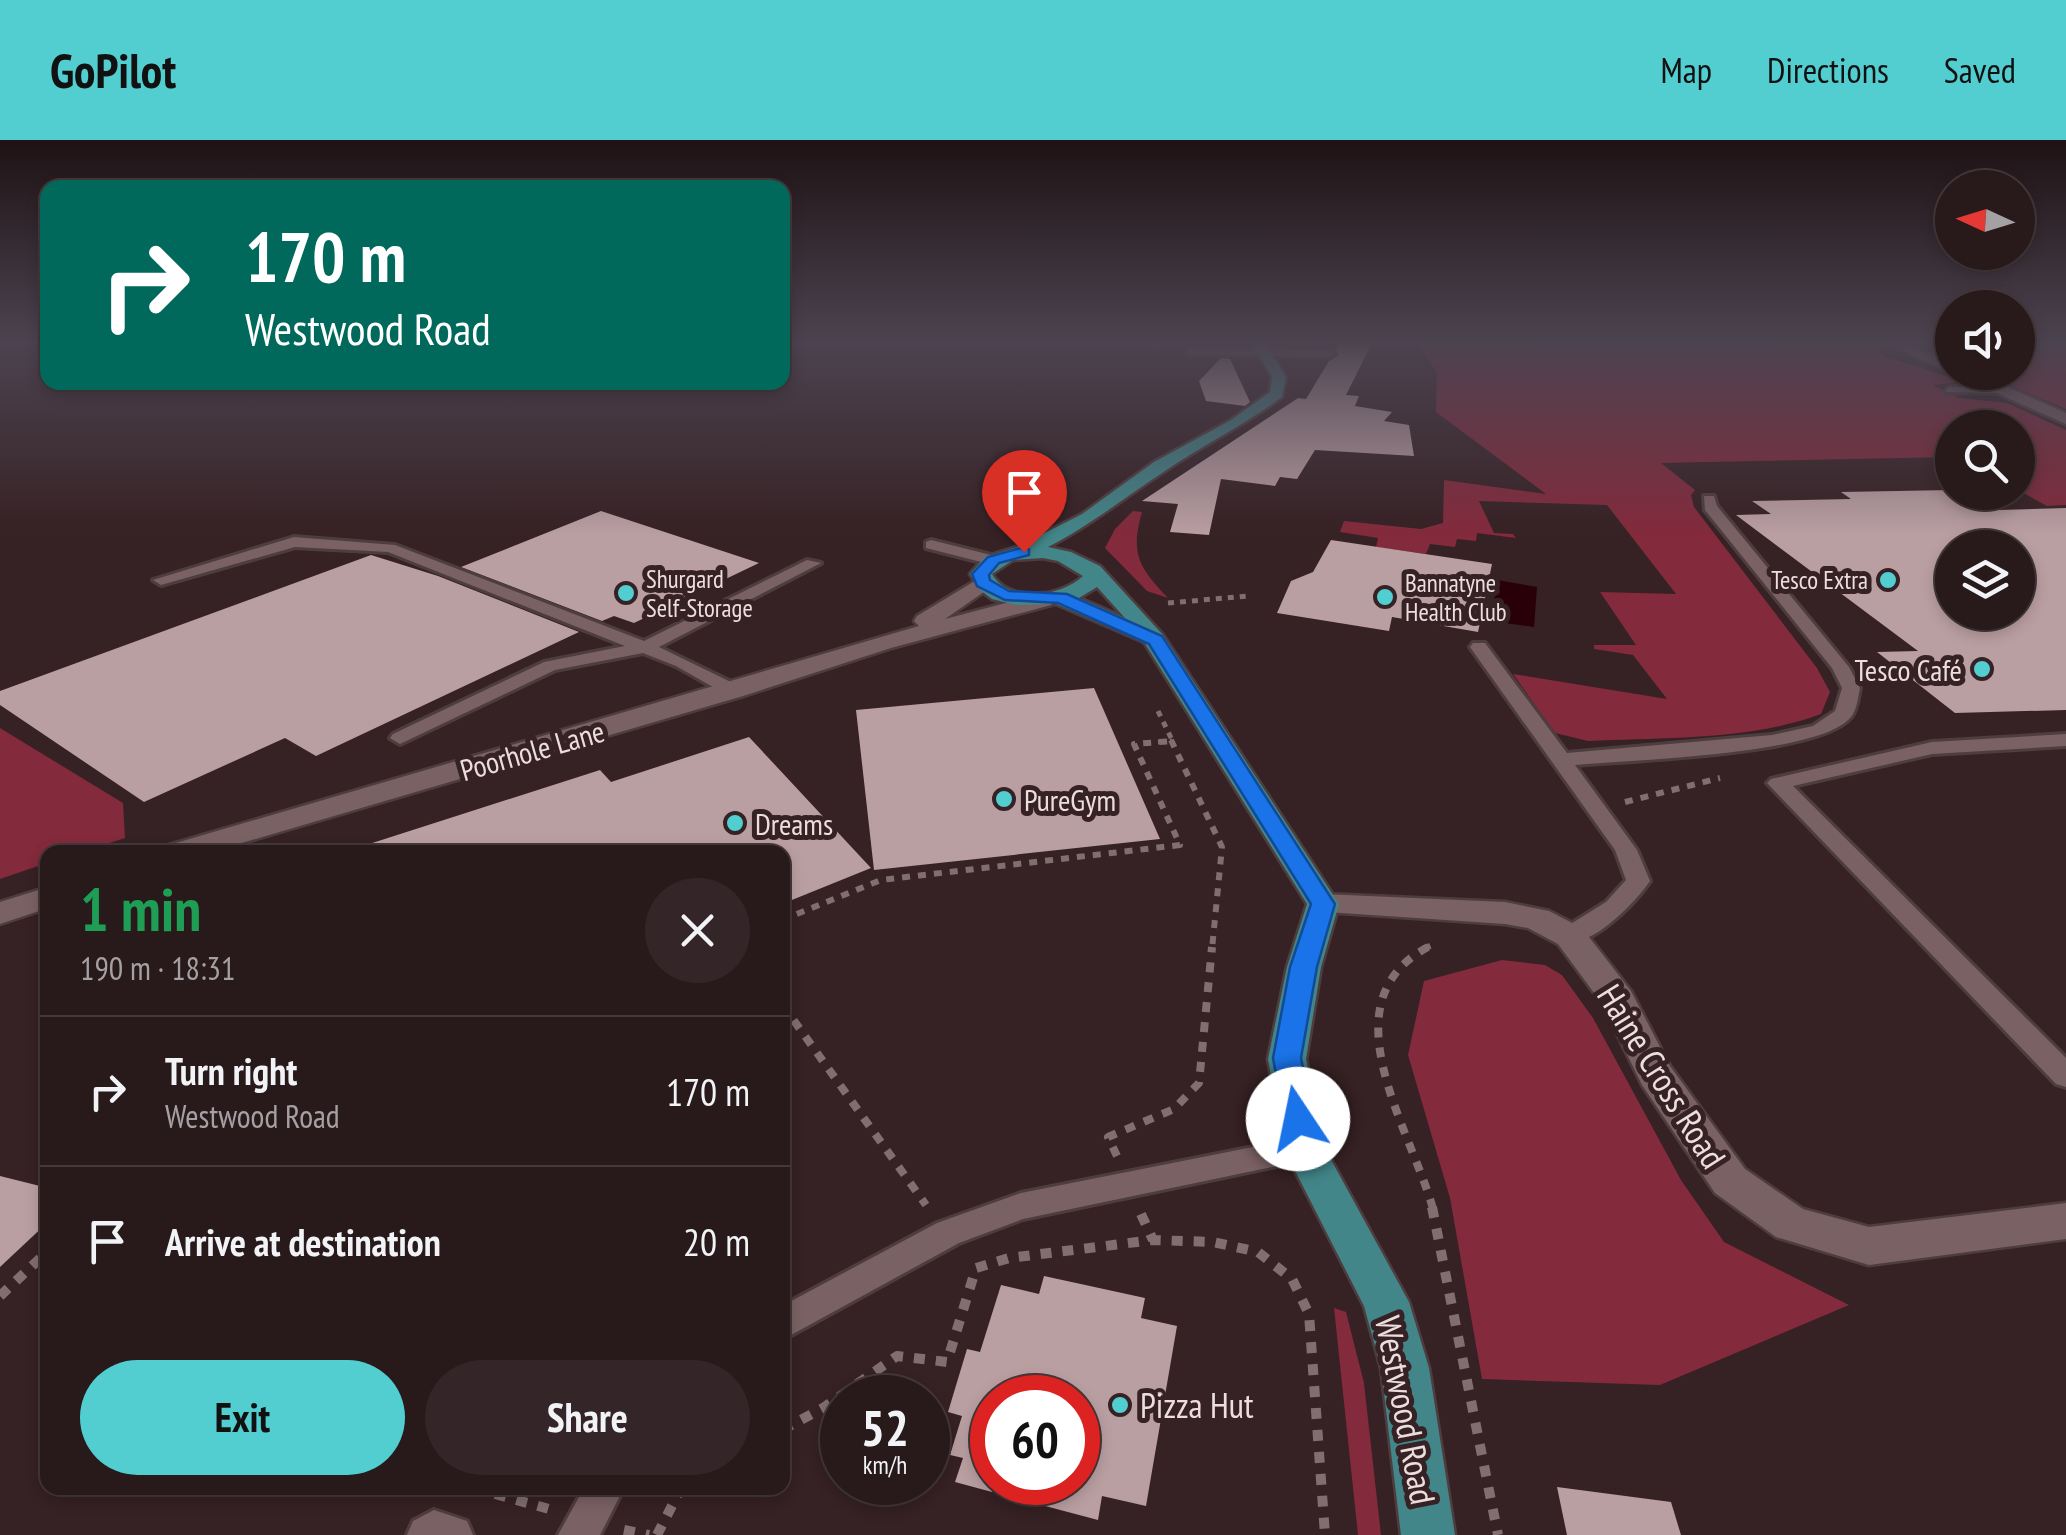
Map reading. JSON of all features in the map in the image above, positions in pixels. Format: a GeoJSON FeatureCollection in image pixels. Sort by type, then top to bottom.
{"type":"FeatureCollection","features":[{"type":"Feature","properties":{"kind":"main road"},"geometry":{"type":"LineString","coordinates":[[1155,640],[1052,599],[1005,596],[983,582],[980,574],[994,560],[1024,552],[1089,518],[1160,466],[1260,406]]}},
{"type":"Feature","properties":{"kind":"main road"},"geometry":{"type":"LineString","coordinates":[[1052,599],[1088,586],[1094,578],[1080,544],[1089,518]]}},
{"type":"Feature","properties":{"kind":"main road"},"geometry":{"type":"LineString","coordinates":[[1024,552],[1059,553],[1089,567],[1155,640],[1323,904]]}},
{"type":"Feature","properties":{"kind":"main road","name":"Westwood Road"},"geometry":{"type":"LineString","coordinates":[[1323,904],[1304,967],[1287,1058],[1304,1149],[1386,1302],[1405,1368],[1428,1535]]}},
{"type":"Feature","properties":{"kind":"street"},"geometry":{"type":"LineString","coordinates":[[2038,406],[2066,419]]}},
{"type":"Feature","properties":{"kind":"street","name":"Poorhole Lane"},"geometry":{"type":"LineString","coordinates":[[882,643],[952,606],[983,582]]}},
{"type":"Feature","properties":{"kind":"street","name":"Poorhole Lane"},"geometry":{"type":"LineString","coordinates":[[204,845],[734,692],[882,643],[1052,599]]}},
{"type":"Feature","properties":{"kind":"street"},"geometry":{"type":"LineString","coordinates":[[0,913],[40,899]]}},
{"type":"Feature","properties":{"kind":"street"},"geometry":{"type":"LineString","coordinates":[[1323,904],[1505,914],[1538,919],[1570,936]]}},
{"type":"Feature","properties":{"kind":"street","name":"Haine Cross Road"},"geometry":{"type":"LineString","coordinates":[[1570,936],[1618,1000],[1654,1075],[1730,1182],[1791,1224],[1869,1246],[2066,1222]]}},
{"type":"Feature","properties":{"kind":"lane"},"geometry":{"type":"LineString","coordinates":[[1562,760],[1772,741],[1819,731],[1844,714],[1851,688],[1840,666],[1710,506],[1709,499]]}},
{"type":"Feature","properties":{"kind":"lane"},"geometry":{"type":"LineString","coordinates":[[161,580],[294,542],[390,548],[682,662],[734,692]]}},
{"type":"Feature","properties":{"kind":"lane"},"geometry":{"type":"LineString","coordinates":[[931,546],[994,560]]}},
{"type":"Feature","properties":{"kind":"lane"},"geometry":{"type":"LineString","coordinates":[[400,738],[550,666],[645,647],[813,563]]}},
{"type":"Feature","properties":{"kind":"lane"},"geometry":{"type":"LineString","coordinates":[[1479,647],[1626,850],[1638,881],[1616,908],[1570,936]]}},
{"type":"Feature","properties":{"kind":"lane"},"geometry":{"type":"LineString","coordinates":[[2066,740],[1932,748],[1778,784],[2066,1076]]}},
{"type":"Feature","properties":{"kind":"lane"},"geometry":{"type":"LineString","coordinates":[[790,1320],[948,1233],[1021,1206],[1304,1149]]}},
{"type":"Feature","properties":{"kind":"lane"},"geometry":{"type":"LineString","coordinates":[[578,1535],[602,1495]]}},
{"type":"Feature","properties":{"kind":"lane"},"geometry":{"type":"LineString","coordinates":[[427,1535],[434,1530],[453,1535]]}},
{"type":"Feature","properties":{"kind":"path"},"geometry":{"type":"LineString","coordinates":[[1168,603],[1248,596]]}},
{"type":"Feature","properties":{"kind":"path"},"geometry":{"type":"LineString","coordinates":[[1108,1137],[1174,1110],[1199,1084],[1222,847],[1156,709]]}},
{"type":"Feature","properties":{"kind":"path"},"geometry":{"type":"LineString","coordinates":[[790,917],[881,880],[1180,845],[1134,744],[1172,741]]}},
{"type":"Feature","properties":{"kind":"path"},"geometry":{"type":"LineString","coordinates":[[1448,941],[1432,945],[1395,969],[1380,1008],[1380,1059],[1398,1118],[1431,1200],[1498,1535]]}},
{"type":"Feature","properties":{"kind":"path"},"geometry":{"type":"LineString","coordinates":[[790,1015],[926,1206]]}},
{"type":"Feature","properties":{"kind":"path"},"geometry":{"type":"LineString","coordinates":[[790,1426],[823,1408],[897,1356],[947,1362],[976,1268],[1009,1258],[1152,1240],[1214,1242],[1258,1252],[1292,1279],[1309,1314],[1326,1535]]}},
{"type":"Feature","properties":{"kind":"path"},"geometry":{"type":"LineString","coordinates":[[0,1296],[40,1258]]}},
{"type":"Feature","properties":{"kind":"path"},"geometry":{"type":"LineString","coordinates":[[657,1535],[677,1495]]}},
{"type":"Feature","properties":{"kind":"shaded area"},"geometry":{"type":"Polygon","coordinates":[[[1436,406],[2014,406],[2022,410],[1935,410],[1935,457],[1661,463],[1695,490],[1691,495],[1694,507],[1817,668],[1830,692],[1821,714],[1765,729],[1588,741],[1555,733],[1513,674],[1667,699],[1633,655],[1594,649],[1594,645],[1636,645],[1600,592],[1676,594],[1607,505],[1479,501],[1494,533],[1513,534],[1516,538],[1477,533],[1476,541],[1457,539],[1455,547],[1430,544],[1426,554],[1376,547],[1378,538],[1340,532],[1344,521],[1421,529],[1443,523],[1444,480],[1546,494],[1436,412],[1436,406]]]}},
{"type":"Feature","properties":{"kind":"shaded area"},"geometry":{"type":"Polygon","coordinates":[[[2035,416],[2066,430],[2066,505],[2047,506],[2035,499],[2035,416]]]}},
{"type":"Feature","properties":{"kind":"shaded area"},"geometry":{"type":"Polygon","coordinates":[[[1133,511],[1142,512],[1137,539],[1140,559],[1168,598],[1147,591],[1105,548],[1115,529],[1133,511]]]}},
{"type":"Feature","properties":{"kind":"shaded area"},"geometry":{"type":"Polygon","coordinates":[[[1497,580],[1537,587],[1534,627],[1491,621],[1497,580]]]}},
{"type":"Feature","properties":{"kind":"shaded area"},"geometry":{"type":"Polygon","coordinates":[[[0,728],[123,803],[125,838],[104,845],[40,845],[40,865],[0,879],[0,728]]]}},
{"type":"Feature","properties":{"kind":"shaded area"},"geometry":{"type":"Polygon","coordinates":[[[1502,960],[1545,965],[1562,975],[1593,1018],[1681,1180],[1724,1242],[1849,1305],[1660,1385],[1482,1379],[1450,1198],[1408,1055],[1424,981],[1502,960]]]}},
{"type":"Feature","properties":{"kind":"shaded area"},"geometry":{"type":"Polygon","coordinates":[[[1334,1308],[1346,1312],[1364,1383],[1381,1535],[1358,1535],[1334,1308]]]}},
{"type":"Feature","properties":{"kind":"building"},"geometry":{"type":"Polygon","coordinates":[[[1286,406],[1356,406],[1392,412],[1384,421],[1409,425],[1414,456],[1315,450],[1297,479],[1280,477],[1275,486],[1221,479],[1209,535],[1170,532],[1178,504],[1142,501],[1286,406]]]}},
{"type":"Feature","properties":{"kind":"building","name":"Tesco Extra"},"geometry":{"type":"Polygon","coordinates":[[[1935,490],[1935,510],[2066,508],[2066,710],[1955,713],[1877,652],[1918,651],[1736,515],[1771,514],[1752,501],[1851,499],[1841,492],[1935,490]]]}},
{"type":"Feature","properties":{"kind":"building","name":"Shurgard Self-Storage"},"geometry":{"type":"Polygon","coordinates":[[[601,511],[759,563],[634,623],[614,616],[602,621],[461,567],[601,511]]]}},
{"type":"Feature","properties":{"kind":"building","name":"Bannatyne Health Club"},"geometry":{"type":"Polygon","coordinates":[[[1331,540],[1492,564],[1478,632],[1392,617],[1389,631],[1277,613],[1291,581],[1313,572],[1331,540]]]}},
{"type":"Feature","properties":{"kind":"building"},"geometry":{"type":"Polygon","coordinates":[[[371,555],[438,576],[579,632],[316,756],[285,738],[144,802],[0,705],[0,691],[371,555]]]}},
{"type":"Feature","properties":{"kind":"building","name":"PureGym"},"geometry":{"type":"Polygon","coordinates":[[[1094,688],[1160,839],[874,870],[856,710],[1094,688]]]}},
{"type":"Feature","properties":{"kind":"building"},"geometry":{"type":"Polygon","coordinates":[[[749,737],[871,868],[790,901],[790,845],[366,845],[600,770],[611,782],[749,737]]]}},
{"type":"Feature","properties":{"kind":"building"},"geometry":{"type":"Polygon","coordinates":[[[0,1176],[40,1186],[40,1230],[0,1267],[0,1176]]]}},
{"type":"Feature","properties":{"kind":"building","name":"Pizza Hut"},"geometry":{"type":"Polygon","coordinates":[[[1044,1276],[1145,1298],[1141,1318],[1177,1326],[1146,1506],[1102,1496],[1098,1520],[1041,1505],[1100,1505],[1100,1375],[970,1375],[970,1486],[955,1482],[963,1458],[950,1455],[962,1416],[950,1413],[950,1405],[967,1349],[980,1352],[1001,1285],[1039,1294],[1044,1276]]]}},
{"type":"Feature","properties":{"kind":"building"},"geometry":{"type":"Polygon","coordinates":[[[1557,1487],[1671,1502],[1681,1535],[1567,1535],[1557,1487]]]}},
{"type":"Feature","properties":{"kind":"place","name":"Tesco Extra"},"geometry":{"type":"Point","coordinates":[1888,580]}},
{"type":"Feature","properties":{"kind":"place","name":"Shurgard Self-Storage"},"geometry":{"type":"Point","coordinates":[626,593]}},
{"type":"Feature","properties":{"kind":"place","name":"Bannatyne Health Club"},"geometry":{"type":"Point","coordinates":[1385,597]}},
{"type":"Feature","properties":{"kind":"place","name":"Tesco Café"},"geometry":{"type":"Point","coordinates":[1982,669]}},
{"type":"Feature","properties":{"kind":"place","name":"PureGym"},"geometry":{"type":"Point","coordinates":[1004,799]}},
{"type":"Feature","properties":{"kind":"place","name":"Dreams"},"geometry":{"type":"Point","coordinates":[735,823]}},
{"type":"Feature","properties":{"kind":"place","name":"Pizza Hut"},"geometry":{"type":"Point","coordinates":[1120,1405]}},
{"type":"Feature","properties":{"kind":"route"},"geometry":{"type":"LineString","coordinates":[[1024,552],[1007,555],[984,567],[980,574],[983,582],[1005,596],[1061,598],[1155,640],[1323,904],[1304,967],[1287,1058],[1298,1119]]}}]}
